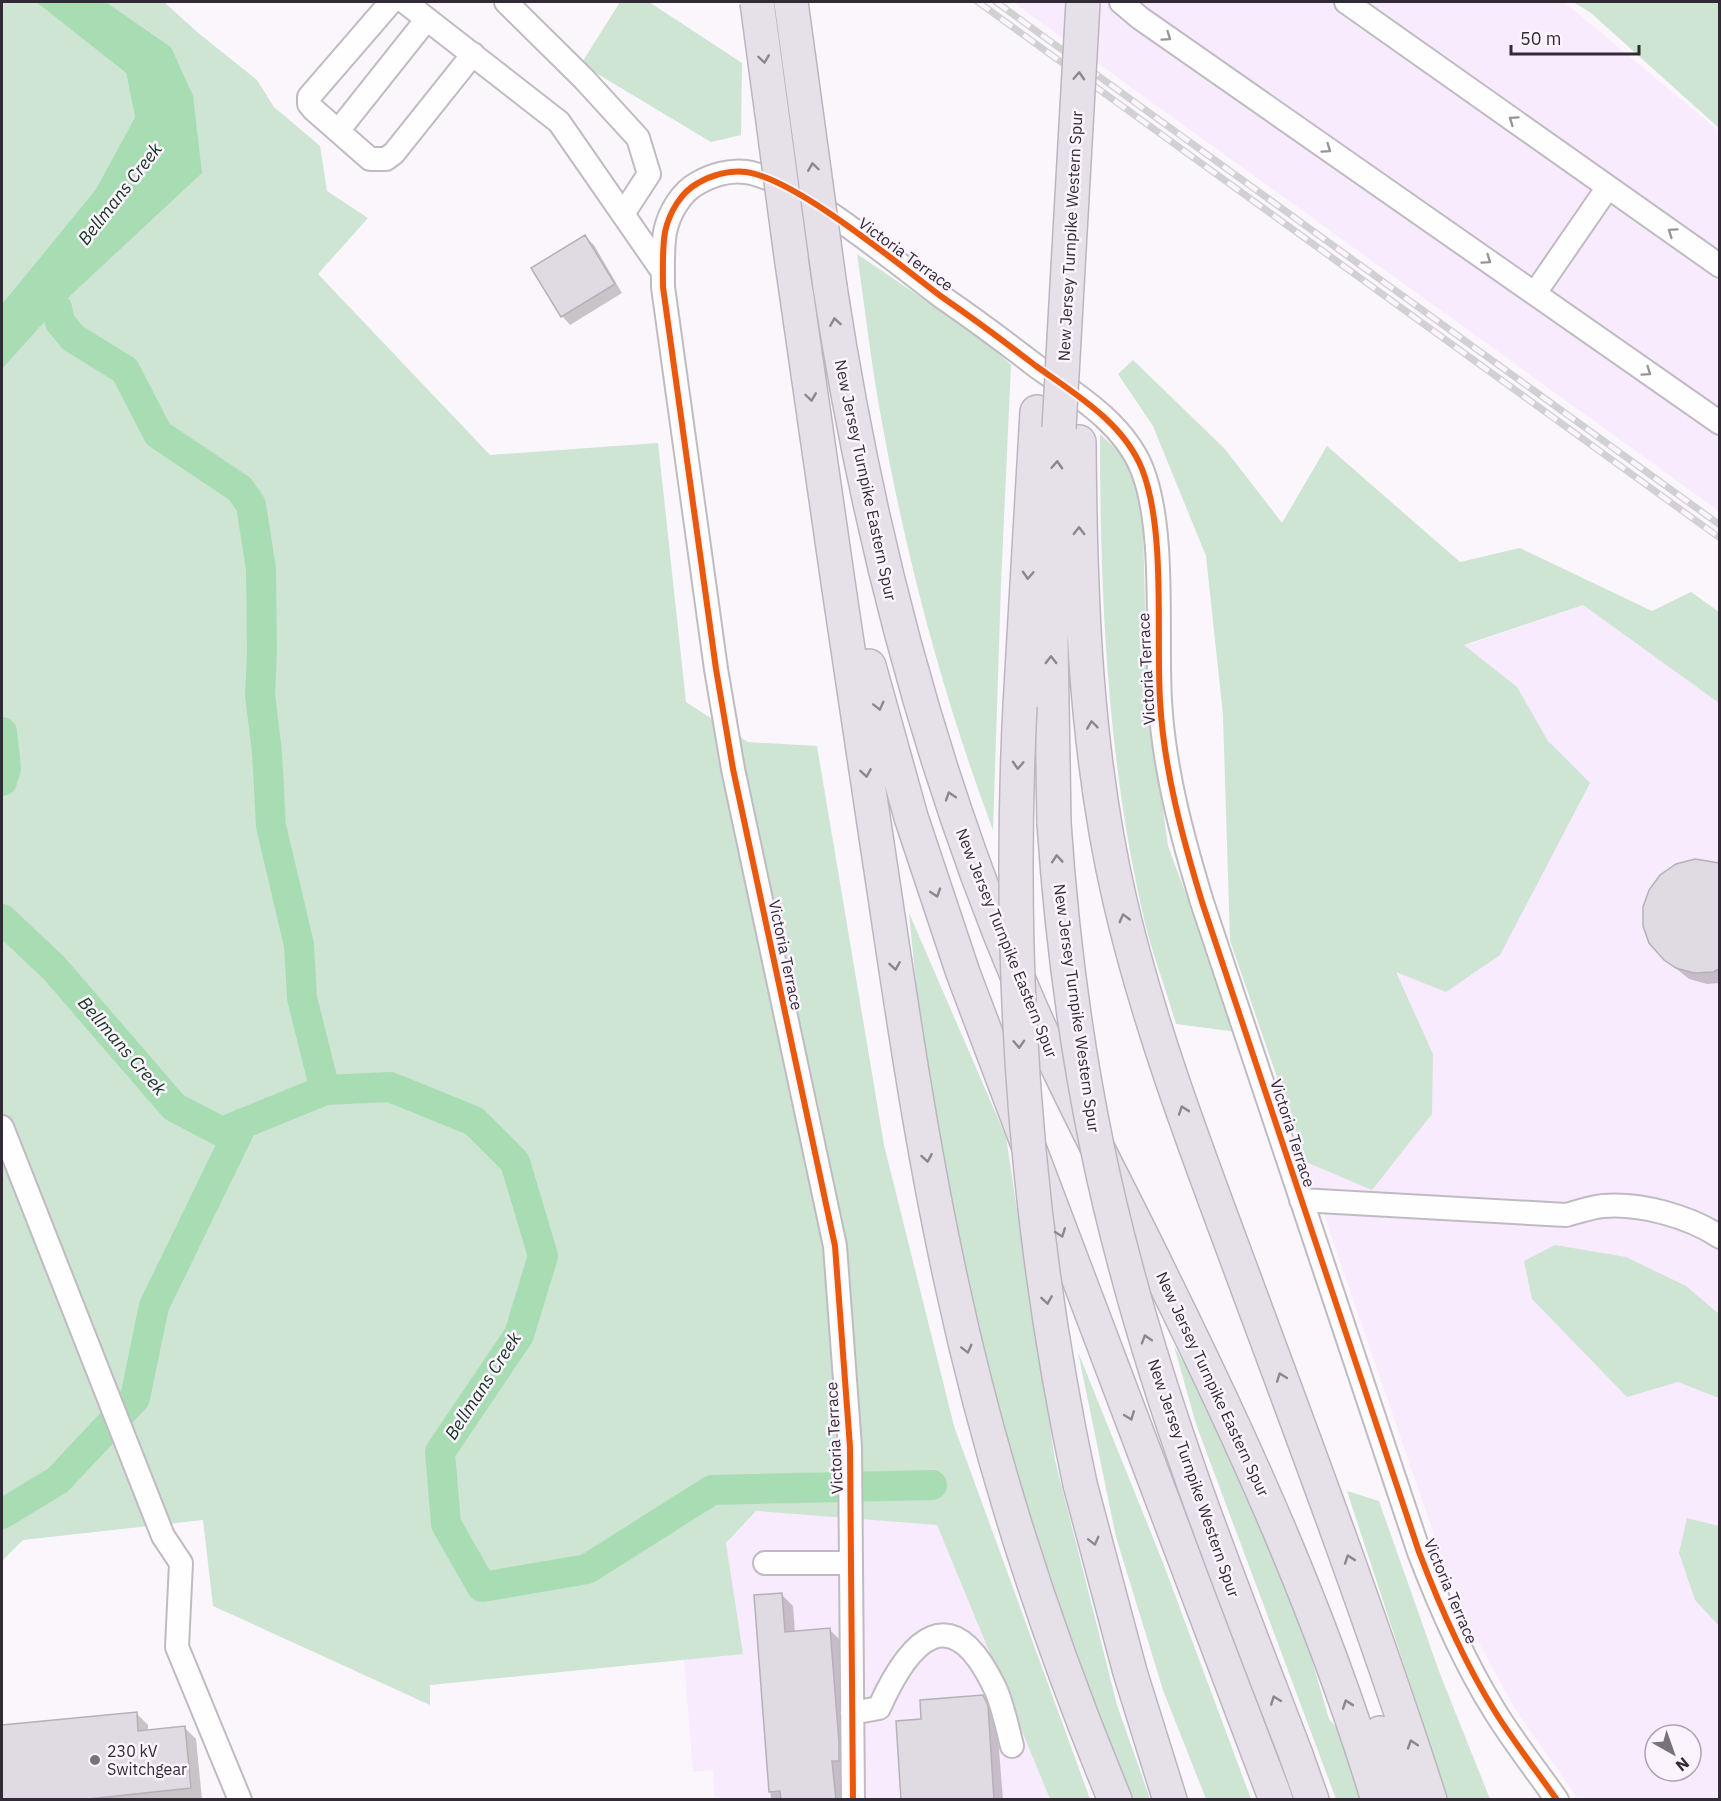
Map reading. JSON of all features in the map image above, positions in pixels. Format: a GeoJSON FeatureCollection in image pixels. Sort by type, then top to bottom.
{"type":"FeatureCollection","features":[{"type":"Feature","properties":{"kind":"highway","name":"New Jersey Turnpike Eastern Spur"},"geometry":{"type":"LineString","coordinates":[[756,2],[830,528],[904,1020],[952,1288],[981,1406],[1013,1518],[1064,1667],[1115,1800]]}},
{"type":"Feature","properties":{"kind":"highway","name":"New Jersey Turnpike Eastern Spur"},"geometry":{"type":"LineString","coordinates":[[791,2],[830,287],[850,411],[890,595],[914,686],[964,840],[1001,938],[1055,1061],[1215,1385],[1304,1586],[1340,1683],[1378,1800]]}},
{"type":"Feature","properties":{"kind":"highway","name":"New Jersey Turnpike Western Spur"},"geometry":{"type":"LineString","coordinates":[[1060,2],[1058,427],[1050,661],[1054,823],[1065,952],[1096,1144],[1124,1263],[1174,1429],[1312,1800]]}},
{"type":"Feature","properties":{"kind":"highway","name":"New Jersey Turnpike Western Spur"},"geometry":{"type":"LineString","coordinates":[[1083,2],[1073,179],[1082,258],[1020,706],[1015,898],[1022,1087],[1041,1264],[1080,1484],[1119,1635],[1170,1800]]}},
{"type":"Feature","properties":{"kind":"highway"},"geometry":{"type":"LineString","coordinates":[[1058,427],[1081,607],[1089,701],[1111,855],[1140,974],[1202,1165],[1343,1544],[1430,1800]]}},
{"type":"Feature","properties":{"kind":"highway"},"geometry":{"type":"LineString","coordinates":[[830,528],[911,817],[957,955],[1276,1800]]}},
{"type":"Feature","properties":{"kind":"highway"},"geometry":{"type":"LineString","coordinates":[[1215,1385],[1280,1481],[1338,1617],[1403,1800]]}},
{"type":"Feature","properties":{"kind":"highway"},"geometry":{"type":"LineString","coordinates":[[1119,1635],[1150,1691],[1190,1800]]}},
{"type":"Feature","properties":{"kind":"street"},"geometry":{"type":"LineString","coordinates":[[392,2],[309,97],[309,104],[313,109],[370,159],[386,159],[473,54]]}},
{"type":"Feature","properties":{"kind":"street"},"geometry":{"type":"LineString","coordinates":[[405,2],[559,122],[663,272]]}},
{"type":"Feature","properties":{"kind":"street"},"geometry":{"type":"LineString","coordinates":[[506,2],[584,79],[638,138],[649,174],[622,214]]}},
{"type":"Feature","properties":{"kind":"street"},"geometry":{"type":"LineString","coordinates":[[1121,2],[1140,18],[1719,423]]}},
{"type":"Feature","properties":{"kind":"street"},"geometry":{"type":"LineString","coordinates":[[1346,2],[1719,266]]}},
{"type":"Feature","properties":{"kind":"street"},"geometry":{"type":"LineString","coordinates":[[338,131],[427,19]]}},
{"type":"Feature","properties":{"kind":"street","name":"Victoria Terrace"},"geometry":{"type":"LineString","coordinates":[[853,1800],[850,1447],[835,1246],[733,769],[670,353],[663,272],[665,230],[675,205],[691,187],[709,177],[732,172],[746,172],[768,178],[793,190],[860,237],[1111,423],[1130,446],[1142,469],[1152,504],[1155,537],[1160,705],[1174,799],[1202,902],[1419,1552],[1436,1596],[1473,1675],[1495,1712],[1557,1800]]}},
{"type":"Feature","properties":{"kind":"street"},"geometry":{"type":"LineString","coordinates":[[1535,293],[1608,187]]}},
{"type":"Feature","properties":{"kind":"street"},"geometry":{"type":"LineString","coordinates":[[2,1127],[163,1536],[181,1563],[177,1647],[240,1800]]}},
{"type":"Feature","properties":{"kind":"street"},"geometry":{"type":"LineString","coordinates":[[1301,1200],[1566,1215],[1602,1206],[1641,1207],[1705,1227],[1719,1238]]}},
{"type":"Feature","properties":{"kind":"street"},"geometry":{"type":"LineString","coordinates":[[765,1563],[851,1563]]}},
{"type":"Feature","properties":{"kind":"street"},"geometry":{"type":"LineString","coordinates":[[852,1713],[879,1708],[910,1654],[931,1635],[945,1634],[972,1649],[996,1689],[1012,1746]]}},
{"type":"Feature","properties":{"kind":"shaded area"},"geometry":{"type":"Polygon","coordinates":[[[2,2],[36,2],[126,73],[135,117],[96,189],[2,304],[2,2]]]}},
{"type":"Feature","properties":{"kind":"shaded area"},"geometry":{"type":"Polygon","coordinates":[[[106,2],[164,2],[257,80],[274,107],[320,146],[327,191],[368,218],[318,274],[490,455],[658,443],[686,702],[748,742],[817,746],[884,1145],[954,1426],[1090,1799],[1050,1799],[937,1525],[756,1511],[726,1543],[743,1654],[430,1685],[430,1705],[213,1606],[203,1520],[23,1540],[2,1561],[2,369],[57,308],[171,47],[106,2]]]}},
{"type":"Feature","properties":{"kind":"shaded area"},"geometry":{"type":"Polygon","coordinates":[[[620,2],[649,2],[742,63],[741,135],[711,142],[581,64],[620,2]]]}},
{"type":"Feature","properties":{"kind":"shaded area"},"geometry":{"type":"Polygon","coordinates":[[[1013,2],[1564,2],[1719,131],[1719,511],[1013,2]]]}},
{"type":"Feature","properties":{"kind":"shaded area"},"geometry":{"type":"Polygon","coordinates":[[[1573,2],[1719,2],[1719,128],[1591,13],[1573,2]]]}},
{"type":"Feature","properties":{"kind":"shaded area"},"geometry":{"type":"Polygon","coordinates":[[[857,254],[984,340],[1011,365],[993,830],[942,678],[914,574],[881,417],[857,254]]]}},
{"type":"Feature","properties":{"kind":"shaded area"},"geometry":{"type":"Polygon","coordinates":[[[1133,360],[1225,449],[1282,523],[1327,446],[1460,562],[1520,548],[1652,611],[1691,592],[1719,612],[1719,703],[1583,605],[1464,645],[1517,687],[1548,741],[1590,783],[1500,955],[1446,992],[1396,972],[1433,1054],[1432,1114],[1372,1190],[1306,1162],[1230,940],[1223,715],[1206,556],[1153,426],[1118,374],[1133,360]]]}},
{"type":"Feature","properties":{"kind":"shaded area"},"geometry":{"type":"Polygon","coordinates":[[[1100,434],[1130,462],[1143,524],[1147,690],[1168,846],[1237,1032],[1176,1024],[1145,924],[1130,852],[1113,733],[1104,614],[1100,434]]]}},
{"type":"Feature","properties":{"kind":"shaded area"},"geometry":{"type":"Polygon","coordinates":[[[1583,605],[1719,703],[1719,1799],[1578,1799],[1514,1707],[1458,1605],[1230,940],[1464,646],[1583,605]]]}},
{"type":"Feature","properties":{"kind":"shaded area"},"geometry":{"type":"Polygon","coordinates":[[[909,913],[1006,1137],[1055,1460],[1117,1705],[1150,1799],[1120,1799],[999,1436],[944,1169],[918,1004],[909,913]]]}},
{"type":"Feature","properties":{"kind":"shaded area"},"geometry":{"type":"Polygon","coordinates":[[[1555,1245],[1626,1257],[1686,1286],[1719,1314],[1719,1398],[1678,1382],[1627,1397],[1532,1299],[1524,1261],[1555,1245]]]}},
{"type":"Feature","properties":{"kind":"shaded area"},"geometry":{"type":"Polygon","coordinates":[[[1174,1346],[1211,1409],[1264,1530],[1307,1643],[1329,1719],[1343,1735],[1364,1799],[1336,1799],[1196,1424],[1174,1346]]]}},
{"type":"Feature","properties":{"kind":"shaded area"},"geometry":{"type":"Polygon","coordinates":[[[1078,1352],[1162,1560],[1251,1799],[1206,1799],[1163,1690],[1116,1537],[1078,1352]]]}},
{"type":"Feature","properties":{"kind":"shaded area"},"geometry":{"type":"Polygon","coordinates":[[[1347,1491],[1379,1501],[1440,1674],[1490,1799],[1448,1799],[1347,1491]]]}},
{"type":"Feature","properties":{"kind":"shaded area"},"geometry":{"type":"Polygon","coordinates":[[[756,1511],[937,1525],[1050,1799],[714,1799],[713,1770],[693,1772],[684,1660],[742,1653],[726,1543],[756,1511]]]}},
{"type":"Feature","properties":{"kind":"shaded area"},"geometry":{"type":"Polygon","coordinates":[[[1687,1518],[1719,1526],[1719,1626],[1695,1600],[1679,1553],[1687,1518]]]}},
{"type":"Feature","properties":{"kind":"water"},"geometry":{"type":"Polygon","coordinates":[[[36,2],[106,2],[171,47],[193,96],[202,173],[57,308],[2,369],[2,304],[96,189],[135,117],[126,73],[36,2]]]}},
{"type":"Feature","properties":{"kind":"building"},"geometry":{"type":"Polygon","coordinates":[[[585,235],[615,284],[561,317],[531,268],[585,235]]]}},
{"type":"Feature","properties":{"kind":"building"},"geometry":{"type":"Polygon","coordinates":[[[1695,859],[1719,863],[1719,969],[1713,972],[1694,973],[1676,968],[1664,960],[1649,943],[1643,926],[1643,907],[1649,890],[1660,875],[1676,864],[1695,859]]]}},
{"type":"Feature","properties":{"kind":"building"},"geometry":{"type":"Polygon","coordinates":[[[782,1593],[785,1632],[830,1628],[839,1742],[839,1761],[832,1761],[836,1800],[781,1800],[780,1791],[769,1792],[754,1595],[782,1593]]]}},
{"type":"Feature","properties":{"kind":"building"},"geometry":{"type":"Polygon","coordinates":[[[983,1695],[988,1706],[994,1800],[901,1800],[896,1721],[921,1719],[920,1700],[983,1695]]]}},
{"type":"Feature","properties":{"kind":"building","name":"230 kV Switchgear"},"geometry":{"type":"Polygon","coordinates":[[[137,1712],[138,1731],[185,1726],[191,1788],[79,1800],[2,1800],[2,1725],[137,1712]]]}},
{"type":"Feature","properties":{"kind":"waterway"},"geometry":{"type":"LineString","coordinates":[[57,308],[60,322],[73,338],[125,370],[158,434],[240,489],[251,505],[261,569],[260,695],[267,752],[271,826],[299,945],[302,998],[325,1090]]}},
{"type":"Feature","properties":{"kind":"waterway"},"geometry":{"type":"LineString","coordinates":[[2,732],[6,768],[2,781]]}},
{"type":"Feature","properties":{"kind":"waterway","name":"Bellmans Creek"},"geometry":{"type":"LineString","coordinates":[[2,919],[54,968],[174,1107],[222,1132],[325,1090],[390,1087],[474,1121],[515,1162],[543,1256],[519,1335],[440,1452],[446,1524],[482,1587],[587,1569],[712,1490],[932,1485]]}},
{"type":"Feature","properties":{"kind":"waterway"},"geometry":{"type":"LineString","coordinates":[[2,1514],[58,1480],[135,1398],[154,1306],[243,1123]]}},
{"type":"Feature","properties":{"kind":"railway"},"geometry":{"type":"LineString","coordinates":[[978,2],[1720,538]]}},
{"type":"Feature","properties":{"kind":"railway"},"geometry":{"type":"LineString","coordinates":[[996,2],[1720,525]]}},
{"type":"Feature","properties":{"kind":"cycle path"},"geometry":{"type":"LineString","coordinates":[[853,1800],[850,1447],[835,1246],[733,769],[716,669],[663,287],[663,253],[669,218],[677,204],[692,187],[715,175],[727,172],[746,172],[767,178],[792,190],[846,225],[1096,410],[1123,437],[1134,452],[1150,494],[1154,522],[1157,552],[1160,701],[1165,752],[1181,828],[1202,902],[1427,1573],[1472,1672],[1509,1733],[1557,1800]]}},
{"type":"Feature","properties":{"kind":"place","name":"230 kV Switchgear"},"geometry":{"type":"Point","coordinates":[95,1760]}}]}
